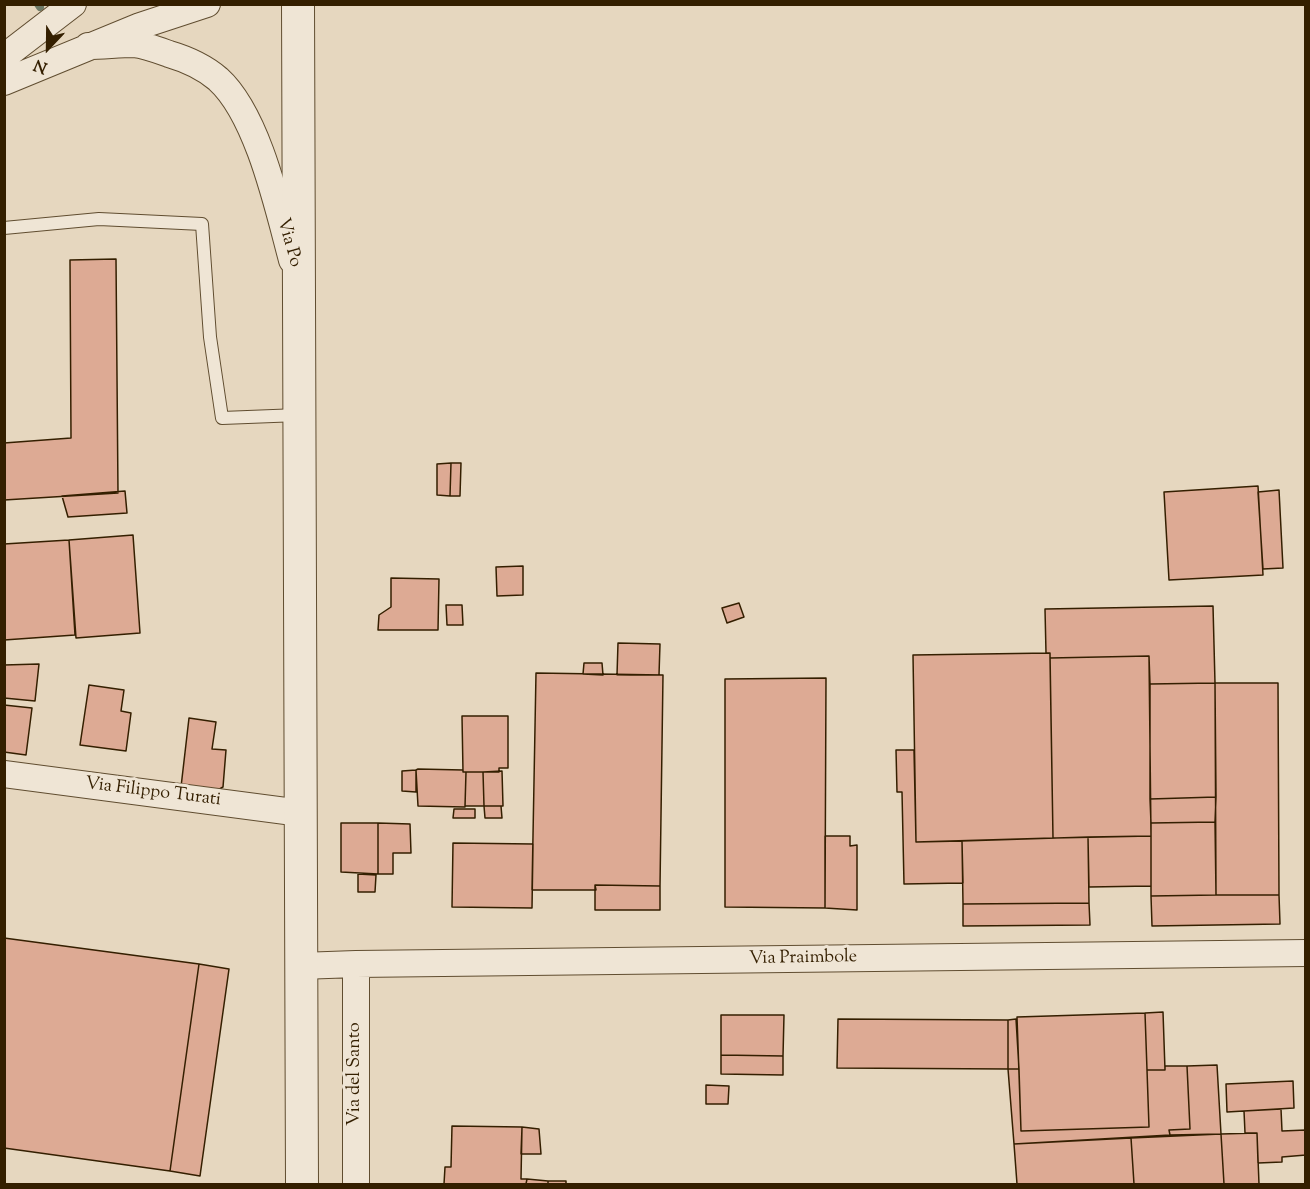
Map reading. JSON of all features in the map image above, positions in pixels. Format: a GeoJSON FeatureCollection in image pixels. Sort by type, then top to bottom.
{"type":"FeatureCollection","features":[{"type":"Feature","properties":{"kind":"street"},"geometry":{"type":"LineString","coordinates":[[4,57],[73,4]]}},
{"type":"Feature","properties":{"kind":"street","name":"Via Po"},"geometry":{"type":"LineString","coordinates":[[4,82],[140,26],[207,4]]}},
{"type":"Feature","properties":{"kind":"street","name":"Via Po"},"geometry":{"type":"LineString","coordinates":[[298,4],[299,282]]}},
{"type":"Feature","properties":{"kind":"street","name":"Via Po"},"geometry":{"type":"LineString","coordinates":[[88,46],[135,44],[189,60],[218,79],[237,103],[253,134],[275,198],[299,282]]}},
{"type":"Feature","properties":{"kind":"street"},"geometry":{"type":"LineString","coordinates":[[299,282],[302,1185]]}},
{"type":"Feature","properties":{"kind":"street","name":"Via Filippo Turati"},"geometry":{"type":"LineString","coordinates":[[4,774],[301,813]]}},
{"type":"Feature","properties":{"kind":"street","name":"Via Praimbole"},"geometry":{"type":"LineString","coordinates":[[300,966],[1305,953]]}},
{"type":"Feature","properties":{"kind":"street","name":"Via del Santo"},"geometry":{"type":"LineString","coordinates":[[356,964],[356,1185]]}},
{"type":"Feature","properties":{"kind":"lane"},"geometry":{"type":"LineString","coordinates":[[4,228],[99,219],[202,224],[210,337],[222,418],[299,415]]}},
{"type":"Feature","properties":{"kind":"building"},"geometry":{"type":"Polygon","coordinates":[[[116,259],[118,493],[4,500],[4,443],[71,438],[70,260],[116,259]]]}},
{"type":"Feature","properties":{"kind":"building"},"geometry":{"type":"Polygon","coordinates":[[[451,463],[450,496],[437,495],[437,464],[451,463]]]}},
{"type":"Feature","properties":{"kind":"building"},"geometry":{"type":"Polygon","coordinates":[[[451,463],[461,463],[460,496],[450,496],[451,463]]]}},
{"type":"Feature","properties":{"kind":"building"},"geometry":{"type":"Polygon","coordinates":[[[1258,486],[1263,575],[1169,580],[1164,492],[1258,486]]]}},
{"type":"Feature","properties":{"kind":"building"},"geometry":{"type":"Polygon","coordinates":[[[1279,490],[1283,568],[1263,569],[1258,492],[1279,490]]]}},
{"type":"Feature","properties":{"kind":"building"},"geometry":{"type":"Polygon","coordinates":[[[125,491],[127,513],[68,517],[62,496],[125,491]]]}},
{"type":"Feature","properties":{"kind":"building"},"geometry":{"type":"Polygon","coordinates":[[[133,535],[140,633],[76,638],[69,540],[133,535]]]}},
{"type":"Feature","properties":{"kind":"building"},"geometry":{"type":"Polygon","coordinates":[[[69,540],[75,635],[4,640],[4,544],[69,540]]]}},
{"type":"Feature","properties":{"kind":"building"},"geometry":{"type":"Polygon","coordinates":[[[523,566],[523,595],[497,596],[496,567],[523,566]]]}},
{"type":"Feature","properties":{"kind":"building"},"geometry":{"type":"Polygon","coordinates":[[[391,578],[439,579],[438,630],[378,630],[379,615],[391,607],[391,578]]]}},
{"type":"Feature","properties":{"kind":"building"},"geometry":{"type":"Polygon","coordinates":[[[739,603],[744,617],[727,623],[722,608],[739,603]]]}},
{"type":"Feature","properties":{"kind":"building"},"geometry":{"type":"Polygon","coordinates":[[[446,605],[462,605],[463,625],[447,625],[446,605]]]}},
{"type":"Feature","properties":{"kind":"building"},"geometry":{"type":"Polygon","coordinates":[[[1213,606],[1215,683],[1150,684],[1149,656],[1050,658],[1050,653],[1046,653],[1045,609],[1213,606]]]}},
{"type":"Feature","properties":{"kind":"building"},"geometry":{"type":"Polygon","coordinates":[[[618,643],[660,644],[659,675],[617,675],[618,643]]]}},
{"type":"Feature","properties":{"kind":"building"},"geometry":{"type":"Polygon","coordinates":[[[1050,653],[1053,838],[916,842],[913,655],[1050,653]]]}},
{"type":"Feature","properties":{"kind":"building"},"geometry":{"type":"Polygon","coordinates":[[[1149,656],[1151,836],[1053,838],[1050,658],[1149,656]]]}},
{"type":"Feature","properties":{"kind":"building"},"geometry":{"type":"Polygon","coordinates":[[[584,663],[602,663],[603,675],[583,674],[584,663]]]}},
{"type":"Feature","properties":{"kind":"building"},"geometry":{"type":"Polygon","coordinates":[[[39,664],[35,701],[4,698],[4,665],[39,664]]]}},
{"type":"Feature","properties":{"kind":"building"},"geometry":{"type":"Polygon","coordinates":[[[536,673],[663,675],[660,886],[595,885],[596,890],[532,890],[536,673]]]}},
{"type":"Feature","properties":{"kind":"building"},"geometry":{"type":"Polygon","coordinates":[[[826,678],[825,908],[725,907],[725,679],[826,678]]]}},
{"type":"Feature","properties":{"kind":"building"},"geometry":{"type":"Polygon","coordinates":[[[1215,683],[1216,797],[1150,799],[1150,684],[1215,683]]]}},
{"type":"Feature","properties":{"kind":"building"},"geometry":{"type":"Polygon","coordinates":[[[1215,683],[1278,683],[1279,895],[1216,895],[1215,683]]]}},
{"type":"Feature","properties":{"kind":"building"},"geometry":{"type":"Polygon","coordinates":[[[89,685],[124,690],[121,711],[131,713],[126,751],[80,745],[89,685]]]}},
{"type":"Feature","properties":{"kind":"building"},"geometry":{"type":"Polygon","coordinates":[[[4,705],[32,708],[26,755],[4,752],[4,705]]]}},
{"type":"Feature","properties":{"kind":"building"},"geometry":{"type":"Polygon","coordinates":[[[462,716],[508,716],[508,768],[499,768],[499,772],[463,772],[462,716]]]}},
{"type":"Feature","properties":{"kind":"building"},"geometry":{"type":"Polygon","coordinates":[[[189,718],[216,722],[212,749],[226,750],[223,787],[216,791],[181,787],[189,718]]]}},
{"type":"Feature","properties":{"kind":"building"},"geometry":{"type":"Polygon","coordinates":[[[896,750],[914,750],[916,842],[962,841],[963,883],[904,884],[902,792],[897,792],[896,750]]]}},
{"type":"Feature","properties":{"kind":"building"},"geometry":{"type":"Polygon","coordinates":[[[416,770],[463,770],[466,772],[465,807],[418,806],[416,770]]]}},
{"type":"Feature","properties":{"kind":"building"},"geometry":{"type":"Polygon","coordinates":[[[416,770],[416,792],[402,791],[402,771],[416,770]]]}},
{"type":"Feature","properties":{"kind":"building"},"geometry":{"type":"Polygon","coordinates":[[[502,771],[503,806],[484,806],[483,772],[502,771]]]}},
{"type":"Feature","properties":{"kind":"building"},"geometry":{"type":"Polygon","coordinates":[[[466,772],[483,772],[484,806],[465,806],[466,772]]]}},
{"type":"Feature","properties":{"kind":"building"},"geometry":{"type":"Polygon","coordinates":[[[1216,797],[1215,822],[1151,823],[1150,799],[1216,797]]]}},
{"type":"Feature","properties":{"kind":"building"},"geometry":{"type":"Polygon","coordinates":[[[484,806],[501,806],[502,818],[485,818],[484,806]]]}},
{"type":"Feature","properties":{"kind":"building"},"geometry":{"type":"Polygon","coordinates":[[[454,809],[475,809],[475,818],[453,818],[454,809]]]}},
{"type":"Feature","properties":{"kind":"building"},"geometry":{"type":"Polygon","coordinates":[[[1215,822],[1216,895],[1151,896],[1151,823],[1215,822]]]}},
{"type":"Feature","properties":{"kind":"building"},"geometry":{"type":"Polygon","coordinates":[[[341,823],[378,823],[378,874],[341,872],[341,823]]]}},
{"type":"Feature","properties":{"kind":"building"},"geometry":{"type":"Polygon","coordinates":[[[378,823],[410,824],[411,853],[393,853],[393,874],[378,874],[378,823]]]}},
{"type":"Feature","properties":{"kind":"building"},"geometry":{"type":"Polygon","coordinates":[[[825,836],[850,836],[850,846],[857,845],[857,910],[825,908],[825,836]]]}},
{"type":"Feature","properties":{"kind":"building"},"geometry":{"type":"Polygon","coordinates":[[[1151,836],[1151,886],[1089,887],[1088,837],[1151,836]]]}},
{"type":"Feature","properties":{"kind":"building"},"geometry":{"type":"Polygon","coordinates":[[[1088,837],[1089,903],[963,904],[962,841],[1088,837]]]}},
{"type":"Feature","properties":{"kind":"building"},"geometry":{"type":"Polygon","coordinates":[[[453,843],[533,844],[532,908],[452,907],[453,843]]]}},
{"type":"Feature","properties":{"kind":"building"},"geometry":{"type":"Polygon","coordinates":[[[358,874],[376,875],[375,892],[358,892],[358,874]]]}},
{"type":"Feature","properties":{"kind":"building"},"geometry":{"type":"Polygon","coordinates":[[[595,885],[660,886],[660,910],[595,910],[595,885]]]}},
{"type":"Feature","properties":{"kind":"building"},"geometry":{"type":"Polygon","coordinates":[[[1279,895],[1280,924],[1152,926],[1151,896],[1279,895]]]}},
{"type":"Feature","properties":{"kind":"building"},"geometry":{"type":"Polygon","coordinates":[[[1089,903],[1090,925],[963,926],[963,904],[1089,903]]]}},
{"type":"Feature","properties":{"kind":"building"},"geometry":{"type":"Polygon","coordinates":[[[4,938],[199,964],[170,1171],[4,1148],[4,938]]]}},
{"type":"Feature","properties":{"kind":"building"},"geometry":{"type":"Polygon","coordinates":[[[199,964],[229,969],[200,1176],[170,1171],[199,964]]]}},
{"type":"Feature","properties":{"kind":"building"},"geometry":{"type":"Polygon","coordinates":[[[1163,1012],[1165,1070],[1147,1070],[1145,1013],[1163,1012]]]}},
{"type":"Feature","properties":{"kind":"building"},"geometry":{"type":"Polygon","coordinates":[[[1145,1013],[1149,1127],[1021,1131],[1017,1017],[1145,1013]]]}},
{"type":"Feature","properties":{"kind":"building"},"geometry":{"type":"Polygon","coordinates":[[[721,1015],[784,1015],[783,1056],[721,1055],[721,1015]]]}},
{"type":"Feature","properties":{"kind":"building"},"geometry":{"type":"Polygon","coordinates":[[[838,1019],[1008,1020],[1008,1069],[837,1068],[838,1019]]]}},
{"type":"Feature","properties":{"kind":"building"},"geometry":{"type":"Polygon","coordinates":[[[1016,1019],[1019,1069],[1008,1069],[1008,1020],[1016,1019]]]}},
{"type":"Feature","properties":{"kind":"building"},"geometry":{"type":"Polygon","coordinates":[[[721,1055],[783,1056],[783,1075],[721,1074],[721,1055]]]}},
{"type":"Feature","properties":{"kind":"building"},"geometry":{"type":"Polygon","coordinates":[[[1217,1065],[1221,1134],[1170,1135],[1169,1130],[1190,1129],[1187,1066],[1217,1065]]]}},
{"type":"Feature","properties":{"kind":"building"},"geometry":{"type":"Polygon","coordinates":[[[1165,1066],[1187,1066],[1190,1129],[1169,1130],[1170,1135],[1014,1144],[1008,1069],[1019,1069],[1021,1131],[1149,1127],[1147,1070],[1165,1070],[1165,1066]]]}},
{"type":"Feature","properties":{"kind":"building"},"geometry":{"type":"Polygon","coordinates":[[[1293,1081],[1294,1108],[1227,1112],[1226,1084],[1293,1081]]]}},
{"type":"Feature","properties":{"kind":"building"},"geometry":{"type":"Polygon","coordinates":[[[706,1085],[729,1086],[728,1104],[706,1104],[706,1085]]]}},
{"type":"Feature","properties":{"kind":"building"},"geometry":{"type":"Polygon","coordinates":[[[1281,1109],[1282,1131],[1306,1130],[1306,1155],[1282,1157],[1282,1162],[1258,1163],[1257,1133],[1245,1133],[1244,1111],[1281,1109]]]}},
{"type":"Feature","properties":{"kind":"building"},"geometry":{"type":"Polygon","coordinates":[[[452,1126],[522,1127],[521,1179],[527,1179],[526,1184],[444,1184],[445,1167],[451,1167],[452,1126]]]}},
{"type":"Feature","properties":{"kind":"building"},"geometry":{"type":"Polygon","coordinates":[[[522,1127],[539,1129],[541,1154],[521,1154],[522,1127]]]}},
{"type":"Feature","properties":{"kind":"building"},"geometry":{"type":"Polygon","coordinates":[[[1257,1133],[1259,1184],[1224,1184],[1221,1134],[1257,1133]]]}},
{"type":"Feature","properties":{"kind":"building"},"geometry":{"type":"Polygon","coordinates":[[[1221,1134],[1224,1184],[1134,1184],[1131,1138],[1221,1134]]]}},
{"type":"Feature","properties":{"kind":"building"},"geometry":{"type":"Polygon","coordinates":[[[1131,1138],[1134,1184],[1017,1184],[1014,1144],[1131,1138]]]}},
{"type":"Feature","properties":{"kind":"building"},"geometry":{"type":"Polygon","coordinates":[[[527,1179],[548,1181],[548,1184],[526,1184],[527,1179]]]}},
{"type":"Feature","properties":{"kind":"building"},"geometry":{"type":"Polygon","coordinates":[[[548,1181],[566,1181],[566,1184],[548,1184],[548,1181]]]}}]}
